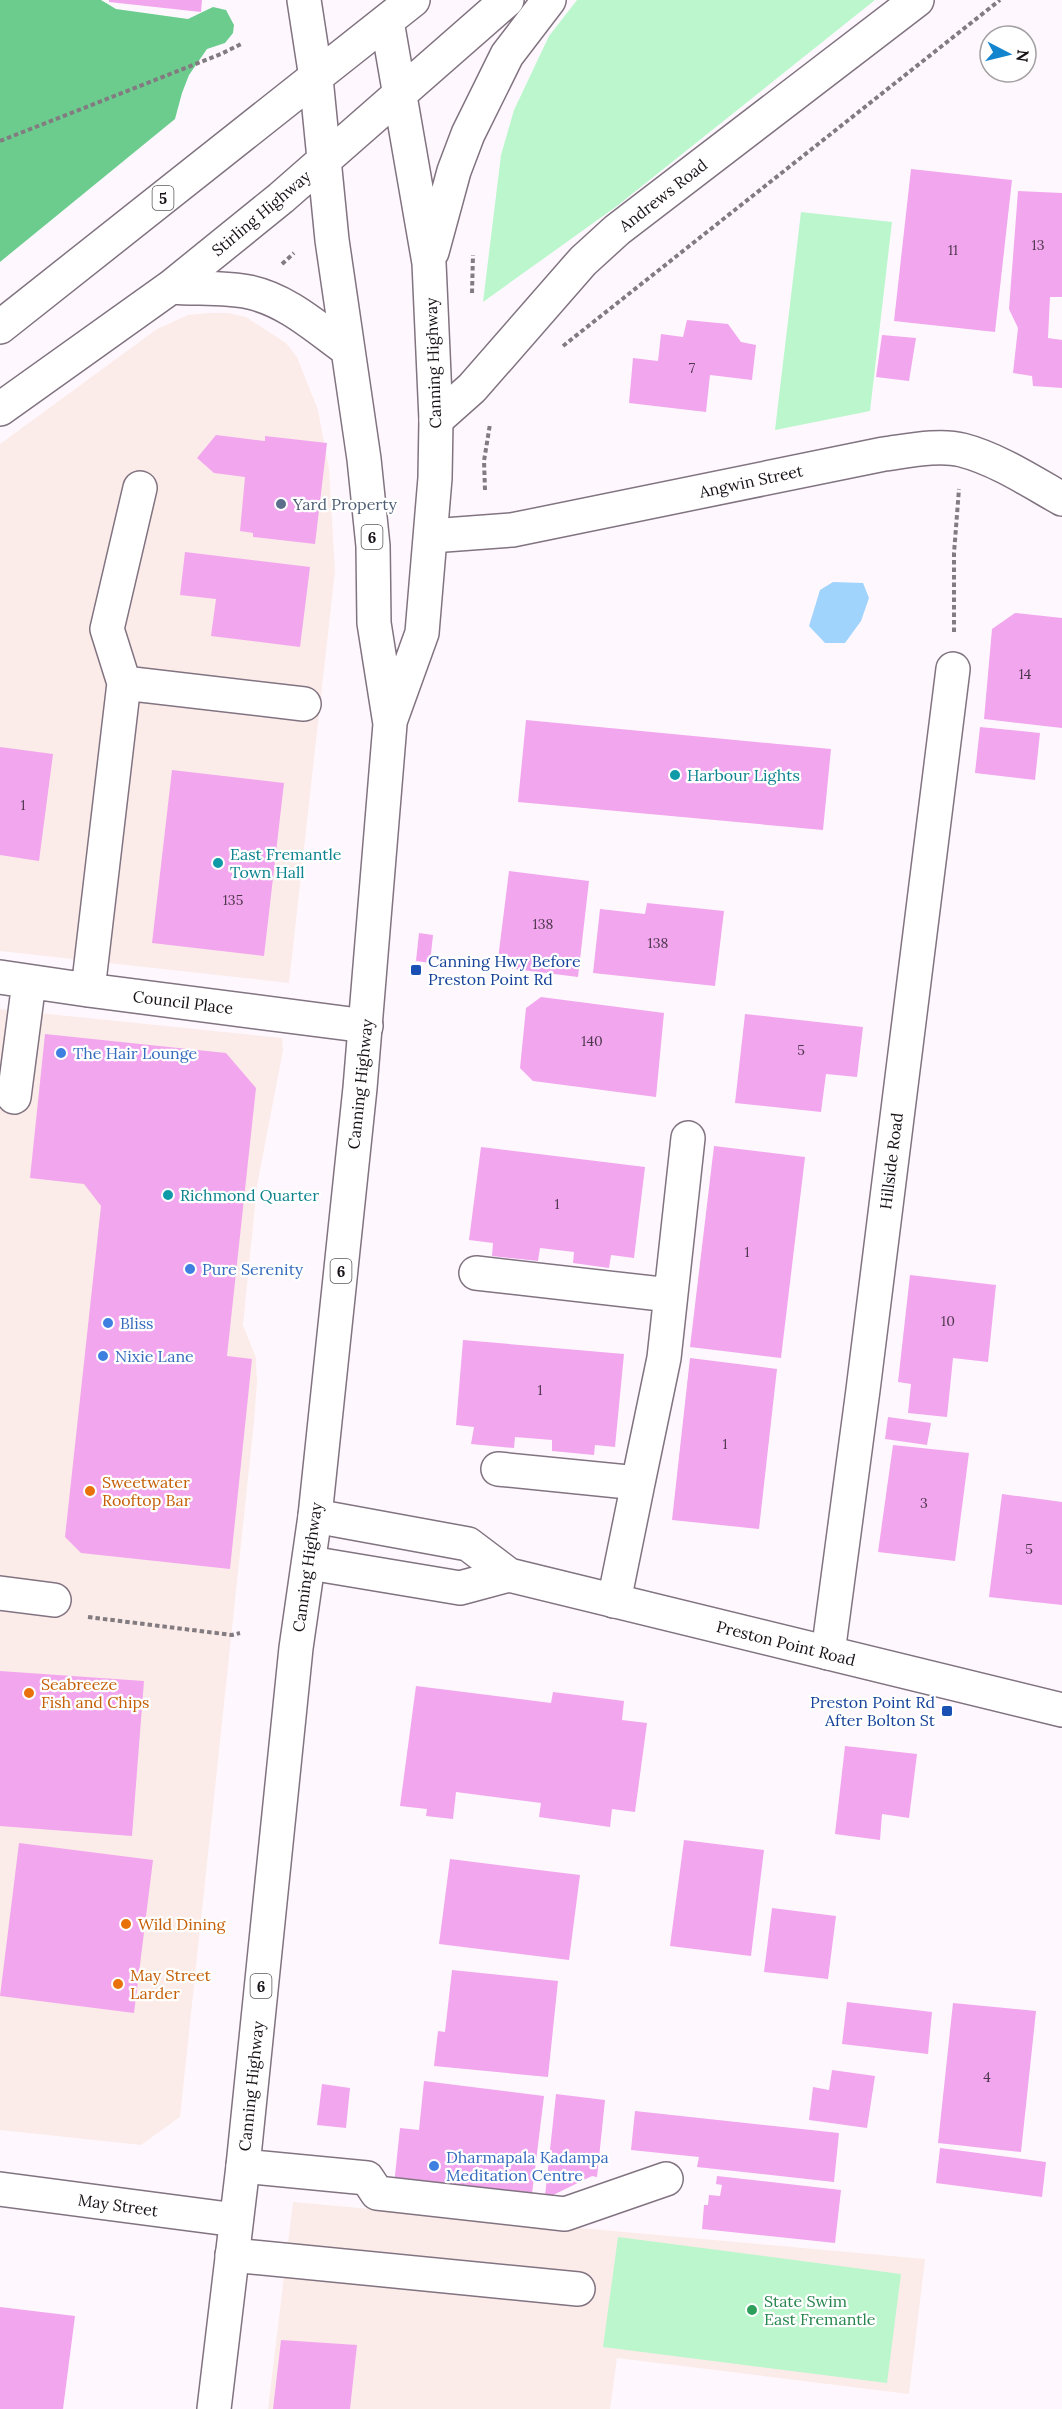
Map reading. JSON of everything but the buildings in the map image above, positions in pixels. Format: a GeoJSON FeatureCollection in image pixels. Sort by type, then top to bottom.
{"type":"FeatureCollection","features":[{"type":"Feature","properties":{"kind":"main road","name":"Canning Highway"},"geometry":{"type":"LineString","coordinates":[[214,2409],[243,2166],[296,1648],[315,1516],[366,1026],[390,724],[374,623],[373,546],[364,459],[332,240],[316,78],[304,0]]}},
{"type":"Feature","properties":{"kind":"main road","name":"5"},"geometry":{"type":"LineString","coordinates":[[0,327],[316,78],[386,10],[413,0]]}},
{"type":"Feature","properties":{"kind":"main road","name":"Stirling Highway"},"geometry":{"type":"LineString","coordinates":[[0,409],[171,287],[324,160],[507,0]]}},
{"type":"Feature","properties":{"kind":"main road"},"geometry":{"type":"LineString","coordinates":[[429,263],[454,171],[468,134],[507,56],[549,0]]}},
{"type":"Feature","properties":{"kind":"main road","name":"Andrews Road"},"geometry":{"type":"LineString","coordinates":[[436,420],[472,388],[583,261],[617,230],[917,0]]}},
{"type":"Feature","properties":{"kind":"main road","name":"Canning Highway"},"geometry":{"type":"LineString","coordinates":[[386,10],[429,263],[436,420],[435,478],[422,633],[390,724]]}},
{"type":"Feature","properties":{"kind":"main road"},"geometry":{"type":"LineString","coordinates":[[171,287],[248,292],[269,298],[287,306],[348,350]]}},
{"type":"Feature","properties":{"kind":"main road","name":"Angwin Street"},"geometry":{"type":"LineString","coordinates":[[431,536],[512,530],[884,454],[923,449],[961,450],[1010,470],[1062,499]]}},
{"type":"Feature","properties":{"kind":"main road"},"geometry":{"type":"LineString","coordinates":[[88,990],[124,683],[107,629],[140,488]]}},
{"type":"Feature","properties":{"kind":"main road","name":"Hillside Road"},"geometry":{"type":"LineString","coordinates":[[828,1653],[953,669]]}},
{"type":"Feature","properties":{"kind":"main road"},"geometry":{"type":"LineString","coordinates":[[124,683],[304,704]]}},
{"type":"Feature","properties":{"kind":"main road"},"geometry":{"type":"LineString","coordinates":[[14,1097],[15,979]]}},
{"type":"Feature","properties":{"kind":"main road","name":"Council Place"},"geometry":{"type":"LineString","coordinates":[[15,979],[366,1026]]}},
{"type":"Feature","properties":{"kind":"main road"},"geometry":{"type":"LineString","coordinates":[[614,1601],[664,1358],[688,1138]]}},
{"type":"Feature","properties":{"kind":"main road"},"geometry":{"type":"LineString","coordinates":[[476,1273],[670,1295]]}},
{"type":"Feature","properties":{"kind":"main road"},"geometry":{"type":"LineString","coordinates":[[498,1469],[638,1484]]}},
{"type":"Feature","properties":{"kind":"main road","name":"Preston Point Road"},"geometry":{"type":"LineString","coordinates":[[315,1516],[468,1544],[509,1575],[1062,1710]]}},
{"type":"Feature","properties":{"kind":"main road","name":"Preston Point Road"},"geometry":{"type":"LineString","coordinates":[[310,1563],[460,1588],[509,1575]]}},
{"type":"Feature","properties":{"kind":"main road"},"geometry":{"type":"LineString","coordinates":[[0,1593],[54,1600]]}},
{"type":"Feature","properties":{"kind":"main road"},"geometry":{"type":"LineString","coordinates":[[243,2166],[367,2178],[377,2193],[566,2214],[666,2179]]}},
{"type":"Feature","properties":{"kind":"main road","name":"May Street"},"geometry":{"type":"LineString","coordinates":[[0,2189],[236,2220]]}},
{"type":"Feature","properties":{"kind":"main road"},"geometry":{"type":"LineString","coordinates":[[232,2255],[578,2289]]}},
{"type":"Feature","properties":{"kind":"path"},"geometry":{"type":"LineString","coordinates":[[556,351],[1000,0]]}},
{"type":"Feature","properties":{"kind":"path"},"geometry":{"type":"LineString","coordinates":[[0,141],[221,54],[243,43]]}},
{"type":"Feature","properties":{"kind":"path"},"geometry":{"type":"LineString","coordinates":[[472,304],[473,249]]}},
{"type":"Feature","properties":{"kind":"path"},"geometry":{"type":"LineString","coordinates":[[485,490],[484,461],[494,416]]}},
{"type":"Feature","properties":{"kind":"path"},"geometry":{"type":"LineString","coordinates":[[953,669],[954,553],[961,450]]}},
{"type":"Feature","properties":{"kind":"path"},"geometry":{"type":"LineString","coordinates":[[54,1600],[73,1616],[232,1635],[240,1633]]}},
{"type":"Feature","properties":{"kind":"shaded area"},"geometry":{"type":"Polygon","coordinates":[[[229,313],[246,317],[286,343],[297,357],[318,410],[329,469],[335,571],[289,983],[0,951],[0,444],[157,329],[188,315],[229,313]]]}},
{"type":"Feature","properties":{"kind":"shaded area"},"geometry":{"type":"Polygon","coordinates":[[[0,1009],[282,1038],[283,1050],[257,1186],[243,1325],[256,1358],[254,1422],[180,2117],[141,2145],[0,2130],[0,1009]]]}},
{"type":"Feature","properties":{"kind":"shaded area"},"geometry":{"type":"Polygon","coordinates":[[[293,2202],[925,2259],[909,2394],[617,2358],[610,2409],[268,2409],[293,2202]]]}},
{"type":"Feature","properties":{"kind":"green space"},"geometry":{"type":"Polygon","coordinates":[[[0,0],[101,0],[116,9],[188,19],[213,7],[226,10],[234,25],[233,33],[225,43],[207,49],[189,75],[175,119],[0,262],[0,0]]]}},
{"type":"Feature","properties":{"kind":"green space"},"geometry":{"type":"Polygon","coordinates":[[[577,0],[875,0],[617,206],[483,302],[501,155],[514,110],[549,36],[577,0]]]}},
{"type":"Feature","properties":{"kind":"green space"},"geometry":{"type":"Polygon","coordinates":[[[801,212],[892,222],[870,411],[775,430],[801,212]]]}},
{"type":"Feature","properties":{"kind":"green space","name":"State Swim East Fremantle"},"geometry":{"type":"Polygon","coordinates":[[[618,2237],[901,2274],[887,2383],[603,2347],[618,2237]]]}},
{"type":"Feature","properties":{"kind":"water"},"geometry":{"type":"Polygon","coordinates":[[[833,582],[863,583],[869,598],[861,621],[845,643],[825,643],[809,626],[820,590],[833,582]]]}},
{"type":"Feature","properties":{"kind":"place","name":"Yard Property"},"geometry":{"type":"Point","coordinates":[281,504]}},
{"type":"Feature","properties":{"kind":"place","name":"Harbour Lights"},"geometry":{"type":"Point","coordinates":[675,775]}},
{"type":"Feature","properties":{"kind":"place","name":"East Fremantle Town Hall"},"geometry":{"type":"Point","coordinates":[218,863]}},
{"type":"Feature","properties":{"kind":"place","name":"Canning Hwy Before Preston Point Rd"},"geometry":{"type":"Point","coordinates":[416,970]}},
{"type":"Feature","properties":{"kind":"place","name":"The Hair Lounge"},"geometry":{"type":"Point","coordinates":[61,1053]}},
{"type":"Feature","properties":{"kind":"place","name":"Richmond Quarter"},"geometry":{"type":"Point","coordinates":[168,1195]}},
{"type":"Feature","properties":{"kind":"place","name":"Pure Serenity"},"geometry":{"type":"Point","coordinates":[190,1269]}},
{"type":"Feature","properties":{"kind":"place","name":"Bliss"},"geometry":{"type":"Point","coordinates":[108,1323]}},
{"type":"Feature","properties":{"kind":"place","name":"Nixie Lane"},"geometry":{"type":"Point","coordinates":[103,1356]}},
{"type":"Feature","properties":{"kind":"place","name":"Sweetwater Rooftop Bar"},"geometry":{"type":"Point","coordinates":[90,1491]}},
{"type":"Feature","properties":{"kind":"place","name":"Seabreeze Fish and Chips"},"geometry":{"type":"Point","coordinates":[29,1693]}},
{"type":"Feature","properties":{"kind":"place","name":"Preston Point Rd After Bolton St"},"geometry":{"type":"Point","coordinates":[947,1711]}},
{"type":"Feature","properties":{"kind":"place","name":"Wild Dining"},"geometry":{"type":"Point","coordinates":[126,1924]}},
{"type":"Feature","properties":{"kind":"place","name":"May Street Larder"},"geometry":{"type":"Point","coordinates":[118,1984]}},
{"type":"Feature","properties":{"kind":"place","name":"Dharmapala Kadampa Meditation Centre"},"geometry":{"type":"Point","coordinates":[434,2166]}},
{"type":"Feature","properties":{"kind":"place","name":"State Swim East Fremantle"},"geometry":{"type":"Point","coordinates":[752,2310]}}]}
